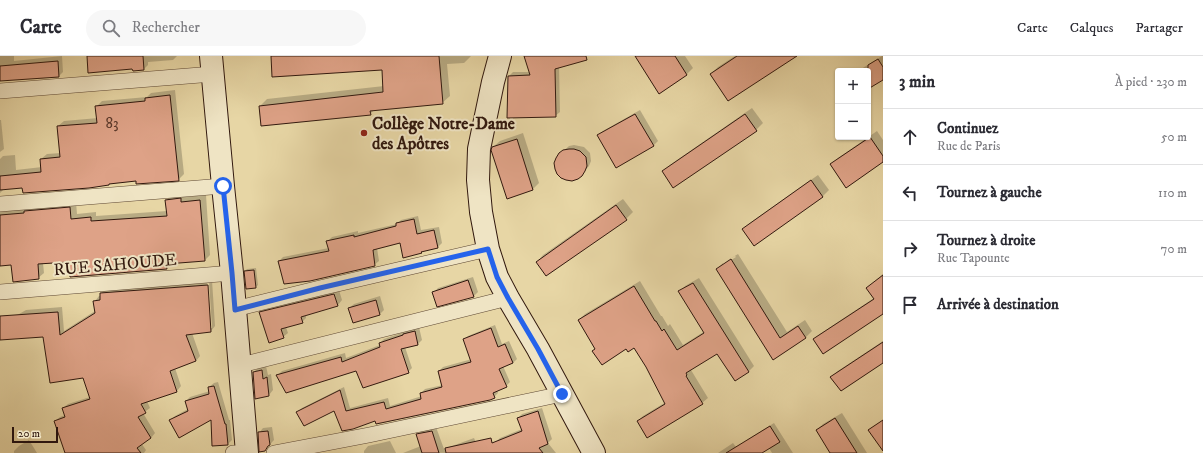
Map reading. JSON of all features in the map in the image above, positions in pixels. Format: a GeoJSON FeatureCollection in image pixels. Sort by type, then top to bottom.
{"type":"FeatureCollection","features":[{"type":"Feature","properties":{"kind":"street"},"geometry":{"type":"LineString","coordinates":[[500,56],[479,149],[478,180],[481,212],[488,249],[497,277],[594,453]]}},
{"type":"Feature","properties":{"kind":"street"},"geometry":{"type":"LineString","coordinates":[[0,91],[212,65],[241,365],[247,453],[233,453]]}},
{"type":"Feature","properties":{"kind":"street"},"geometry":{"type":"LineString","coordinates":[[0,204],[223,186]]}},
{"type":"Feature","properties":{"kind":"street"},"geometry":{"type":"LineString","coordinates":[[235,310],[320,288],[488,249]]}},
{"type":"Feature","properties":{"kind":"street","name":"RUE SAHOUDE"},"geometry":{"type":"LineString","coordinates":[[0,292],[232,273]]}},
{"type":"Feature","properties":{"kind":"street"},"geometry":{"type":"LineString","coordinates":[[241,365],[508,298]]}},
{"type":"Feature","properties":{"kind":"street"},"geometry":{"type":"LineString","coordinates":[[274,453],[369,435],[562,394]]}},
{"type":"Feature","properties":{"kind":"building"},"geometry":{"type":"Polygon","coordinates":[[[87,56],[143,56],[144,70],[133,71],[132,69],[88,73],[87,56]]]}},
{"type":"Feature","properties":{"kind":"building"},"geometry":{"type":"Polygon","coordinates":[[[271,56],[439,56],[443,104],[370,111],[371,115],[261,126],[259,106],[383,92],[382,70],[272,77],[271,56]]]}},
{"type":"Feature","properties":{"kind":"building"},"geometry":{"type":"Polygon","coordinates":[[[524,56],[586,56],[587,60],[555,69],[556,117],[507,118],[508,76],[530,75],[524,56]]]}},
{"type":"Feature","properties":{"kind":"building"},"geometry":{"type":"Polygon","coordinates":[[[635,56],[675,56],[687,75],[659,94],[635,56]]]}},
{"type":"Feature","properties":{"kind":"building"},"geometry":{"type":"Polygon","coordinates":[[[737,56],[797,56],[728,101],[710,74],[737,56]]]}},
{"type":"Feature","properties":{"kind":"building"},"geometry":{"type":"Polygon","coordinates":[[[878,59],[883,67],[883,80],[871,87],[871,68],[868,68],[868,65],[878,59]]]}},
{"type":"Feature","properties":{"kind":"building"},"geometry":{"type":"Polygon","coordinates":[[[58,61],[59,77],[0,81],[0,66],[58,61]]]}},
{"type":"Feature","properties":{"kind":"building"},"geometry":{"type":"Polygon","coordinates":[[[170,95],[179,181],[136,184],[136,181],[89,188],[23,193],[22,188],[0,190],[0,176],[41,172],[40,159],[60,157],[57,126],[97,123],[95,106],[145,101],[145,98],[170,95]]]}},
{"type":"Feature","properties":{"kind":"building"},"geometry":{"type":"Polygon","coordinates":[[[635,114],[654,146],[616,168],[597,135],[635,114]]]}},
{"type":"Feature","properties":{"kind":"building"},"geometry":{"type":"Polygon","coordinates":[[[745,114],[757,131],[673,188],[662,171],[745,114]]]}},
{"type":"Feature","properties":{"kind":"building"},"geometry":{"type":"Polygon","coordinates":[[[871,138],[883,156],[883,162],[846,188],[830,164],[866,140],[871,140],[871,138]]]}},
{"type":"Feature","properties":{"kind":"building"},"geometry":{"type":"Polygon","coordinates":[[[517,139],[533,190],[507,199],[491,150],[492,147],[517,139]]]}},
{"type":"Feature","properties":{"kind":"building"},"geometry":{"type":"Polygon","coordinates":[[[569,149],[580,151],[586,157],[587,166],[582,176],[572,181],[561,178],[557,174],[554,163],[559,153],[563,150],[569,149]]]}},
{"type":"Feature","properties":{"kind":"building"},"geometry":{"type":"Polygon","coordinates":[[[811,180],[823,197],[754,246],[742,229],[811,180]]]}},
{"type":"Feature","properties":{"kind":"building"},"geometry":{"type":"Polygon","coordinates":[[[181,198],[181,202],[200,200],[205,261],[166,264],[167,269],[70,277],[69,262],[38,264],[39,279],[13,282],[11,265],[0,266],[0,215],[24,213],[24,211],[70,207],[71,219],[91,217],[91,221],[167,216],[165,200],[181,198]]]}},
{"type":"Feature","properties":{"kind":"building"},"geometry":{"type":"Polygon","coordinates":[[[616,205],[627,220],[546,276],[536,262],[616,205]]]}},
{"type":"Feature","properties":{"kind":"building"},"geometry":{"type":"Polygon","coordinates":[[[414,219],[417,234],[434,230],[438,248],[403,258],[400,243],[373,250],[375,266],[310,281],[284,284],[278,261],[329,251],[326,241],[354,235],[354,237],[396,226],[396,223],[414,219]]]}},
{"type":"Feature","properties":{"kind":"building"},"geometry":{"type":"Polygon","coordinates":[[[731,259],[780,338],[798,326],[806,338],[773,360],[716,269],[731,259]]]}},
{"type":"Feature","properties":{"kind":"building"},"geometry":{"type":"Polygon","coordinates":[[[254,270],[256,288],[246,289],[244,271],[254,270]]]}},
{"type":"Feature","properties":{"kind":"building"},"geometry":{"type":"Polygon","coordinates":[[[883,275],[883,314],[823,354],[813,339],[874,299],[866,288],[883,275]]]}},
{"type":"Feature","properties":{"kind":"building"},"geometry":{"type":"Polygon","coordinates":[[[468,280],[474,297],[437,307],[432,292],[468,280]]]}},
{"type":"Feature","properties":{"kind":"building"},"geometry":{"type":"Polygon","coordinates":[[[693,283],[749,372],[735,381],[717,354],[686,373],[686,376],[703,404],[647,438],[637,421],[665,404],[646,367],[634,348],[628,352],[626,349],[602,365],[592,351],[595,349],[578,320],[634,286],[655,321],[662,331],[664,329],[677,350],[704,333],[678,291],[693,283]]]}},
{"type":"Feature","properties":{"kind":"building"},"geometry":{"type":"Polygon","coordinates":[[[208,285],[211,332],[186,335],[196,361],[170,371],[177,392],[141,404],[146,413],[138,417],[151,438],[137,448],[141,453],[65,453],[54,421],[65,417],[62,408],[90,399],[83,378],[50,383],[43,337],[0,340],[0,316],[58,312],[60,335],[95,313],[93,301],[100,300],[100,293],[208,285]]]}},
{"type":"Feature","properties":{"kind":"building"},"geometry":{"type":"Polygon","coordinates":[[[334,294],[338,306],[301,317],[303,323],[281,329],[284,338],[269,343],[259,312],[334,294]]]}},
{"type":"Feature","properties":{"kind":"building"},"geometry":{"type":"Polygon","coordinates":[[[376,300],[380,315],[353,323],[348,308],[376,300]]]}},
{"type":"Feature","properties":{"kind":"building"},"geometry":{"type":"Polygon","coordinates":[[[491,328],[498,347],[505,344],[513,363],[499,369],[507,387],[493,393],[495,398],[376,424],[375,421],[353,429],[342,431],[334,411],[304,426],[296,412],[340,390],[346,411],[384,402],[386,409],[421,399],[420,393],[442,387],[438,371],[471,362],[463,339],[491,328]]]}},
{"type":"Feature","properties":{"kind":"building"},"geometry":{"type":"Polygon","coordinates":[[[415,331],[418,345],[401,349],[409,373],[363,388],[356,371],[286,393],[276,375],[341,357],[342,362],[380,347],[379,343],[415,331]]]}},
{"type":"Feature","properties":{"kind":"building"},"geometry":{"type":"Polygon","coordinates":[[[883,342],[883,363],[841,391],[830,377],[883,342]]]}},
{"type":"Feature","properties":{"kind":"building"},"geometry":{"type":"Polygon","coordinates":[[[262,370],[263,379],[267,377],[269,396],[255,399],[253,372],[262,370]]]}},
{"type":"Feature","properties":{"kind":"building"},"geometry":{"type":"Polygon","coordinates":[[[214,386],[226,424],[228,445],[212,446],[211,420],[179,438],[169,420],[188,411],[185,401],[209,394],[208,387],[214,386]]]}},
{"type":"Feature","properties":{"kind":"building"},"geometry":{"type":"Polygon","coordinates":[[[538,411],[548,444],[539,448],[543,453],[446,453],[445,448],[491,438],[492,443],[522,431],[517,418],[538,411]]]}},
{"type":"Feature","properties":{"kind":"building"},"geometry":{"type":"Polygon","coordinates":[[[835,418],[857,453],[830,453],[816,430],[835,418]]]}},
{"type":"Feature","properties":{"kind":"building"},"geometry":{"type":"Polygon","coordinates":[[[883,420],[883,451],[868,430],[883,420]]]}},
{"type":"Feature","properties":{"kind":"building"},"geometry":{"type":"Polygon","coordinates":[[[770,426],[780,442],[762,453],[726,453],[770,426]]]}},
{"type":"Feature","properties":{"kind":"building"},"geometry":{"type":"Polygon","coordinates":[[[268,431],[270,445],[265,451],[259,452],[258,432],[268,431]]]}},
{"type":"Feature","properties":{"kind":"building"},"geometry":{"type":"Polygon","coordinates":[[[432,431],[439,453],[422,453],[416,434],[432,431]]]}},
{"type":"Feature","properties":{"kind":"place","name":"Collège Notre-Dame des Apôtres"},"geometry":{"type":"Point","coordinates":[364,133]}},
{"type":"Feature","properties":{"kind":"route"},"geometry":{"type":"LineString","coordinates":[[223,186],[235,310],[320,288],[488,249],[497,277],[562,394]]}}]}
